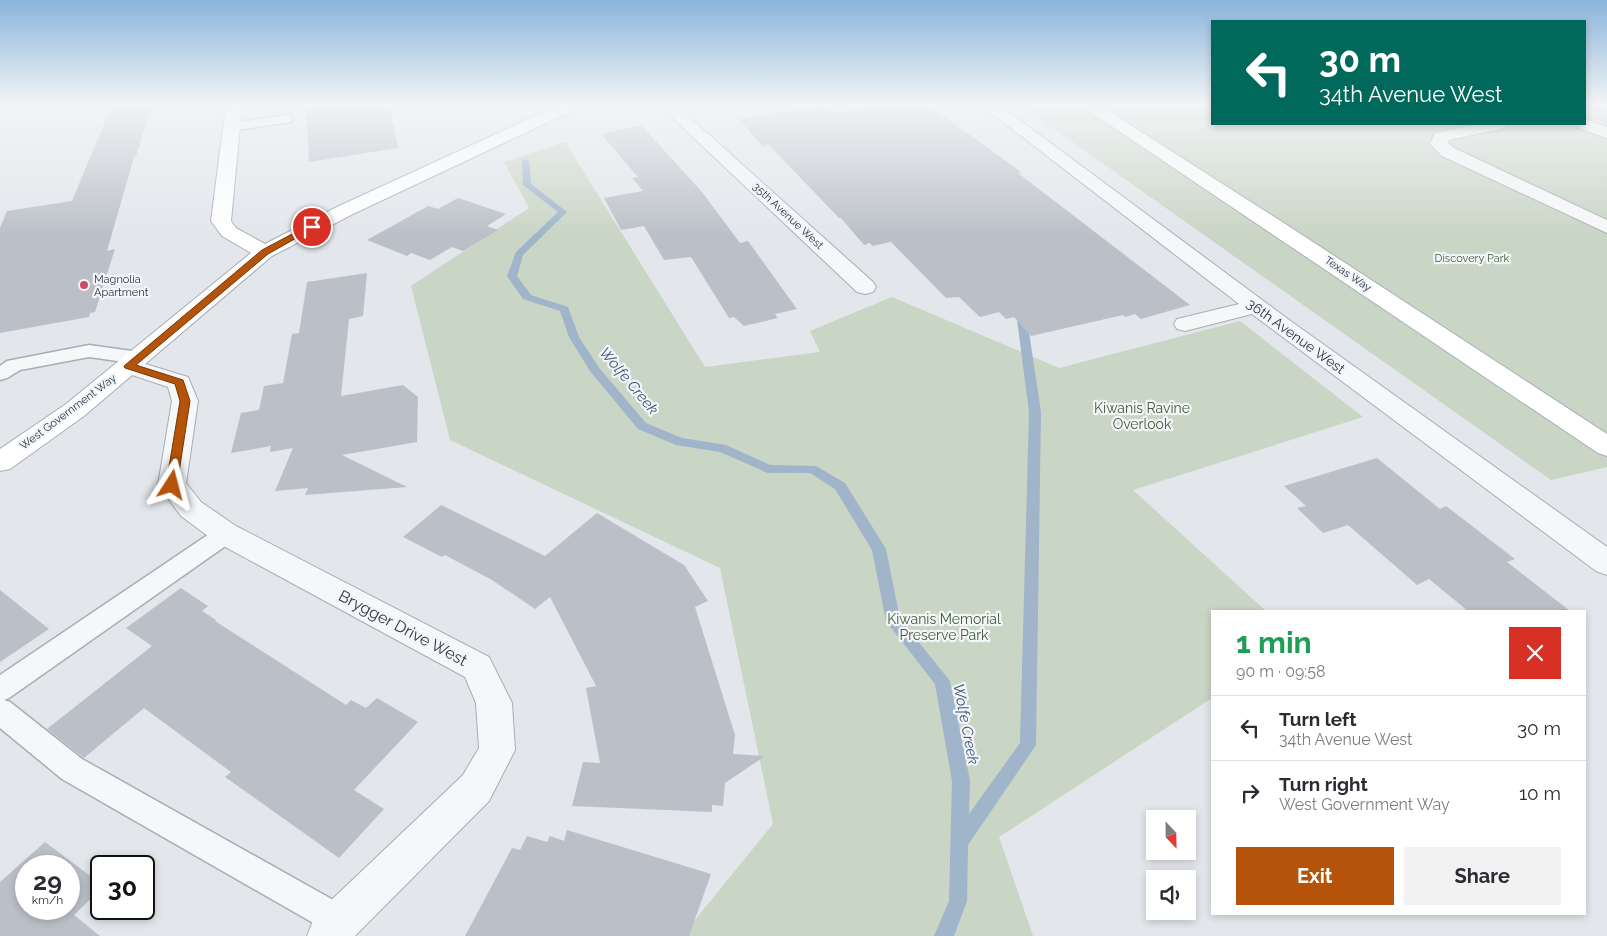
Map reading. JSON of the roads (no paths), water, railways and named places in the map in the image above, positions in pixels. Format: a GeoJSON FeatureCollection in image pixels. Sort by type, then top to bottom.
{"type":"FeatureCollection","features":[{"type":"Feature","properties":{"kind":"street"},"geometry":{"type":"LineString","coordinates":[[229,149],[221,222],[229,232],[265,252]]}},
{"type":"Feature","properties":{"kind":"street","name":"West Government Way"},"geometry":{"type":"LineString","coordinates":[[0,462],[74,410],[265,252],[388,189],[476,149]]}},
{"type":"Feature","properties":{"kind":"street","name":"35th Avenue West"},"geometry":{"type":"LineString","coordinates":[[714,149],[864,287]]}},
{"type":"Feature","properties":{"kind":"street","name":"36th Avenue West"},"geometry":{"type":"LineString","coordinates":[[1047,149],[1256,306],[1607,563]]}},
{"type":"Feature","properties":{"kind":"street","name":"Texas Way"},"geometry":{"type":"LineString","coordinates":[[1156,149],[1280,229],[1607,447]]}},
{"type":"Feature","properties":{"kind":"street"},"geometry":{"type":"LineString","coordinates":[[1444,149],[1607,227]]}},
{"type":"Feature","properties":{"kind":"street"},"geometry":{"type":"LineString","coordinates":[[1185,324],[1256,306]]}},
{"type":"Feature","properties":{"kind":"street","name":"Brygger Drive West"},"geometry":{"type":"LineString","coordinates":[[134,362],[179,382],[185,401],[172,485],[191,509],[226,534],[477,667],[494,703],[497,750],[476,788],[334,929]]}},
{"type":"Feature","properties":{"kind":"lane"},"geometry":{"type":"LineString","coordinates":[[0,374],[14,365],[89,351],[134,362]]}},
{"type":"Feature","properties":{"kind":"lane"},"geometry":{"type":"LineString","coordinates":[[0,690],[226,534]]}},
{"type":"Feature","properties":{"kind":"lane"},"geometry":{"type":"LineString","coordinates":[[0,711],[72,769],[334,929]]}},
{"type":"Feature","properties":{"kind":"waterway","name":"Wolfe Creek"},"geometry":{"type":"LineString","coordinates":[[525,161],[527,185],[563,212],[519,254],[512,276],[527,297],[564,309],[574,337],[596,371],[642,426],[680,442],[722,448],[768,469],[812,469],[840,486],[879,549],[893,621],[942,681],[961,781],[958,901],[944,936]]}},
{"type":"Feature","properties":{"kind":"waterway"},"geometry":{"type":"LineString","coordinates":[[960,842],[1028,745],[1035,412],[1021,312]]}},
{"type":"Feature","properties":{"kind":"place","name":"Magnolia Apartment"},"geometry":{"type":"Point","coordinates":[84,285]}},
{"type":"Feature","properties":{"kind":"park label","name":"Discovery Park"},"geometry":{"type":"Point","coordinates":[1472,258]}},
{"type":"Feature","properties":{"kind":"park label","name":"Kiwanis Ravine Overlook"},"geometry":{"type":"Point","coordinates":[1142,416]}},
{"type":"Feature","properties":{"kind":"park label","name":"Kiwanis Memorial Preserve Park"},"geometry":{"type":"Point","coordinates":[944,628]}}]}
